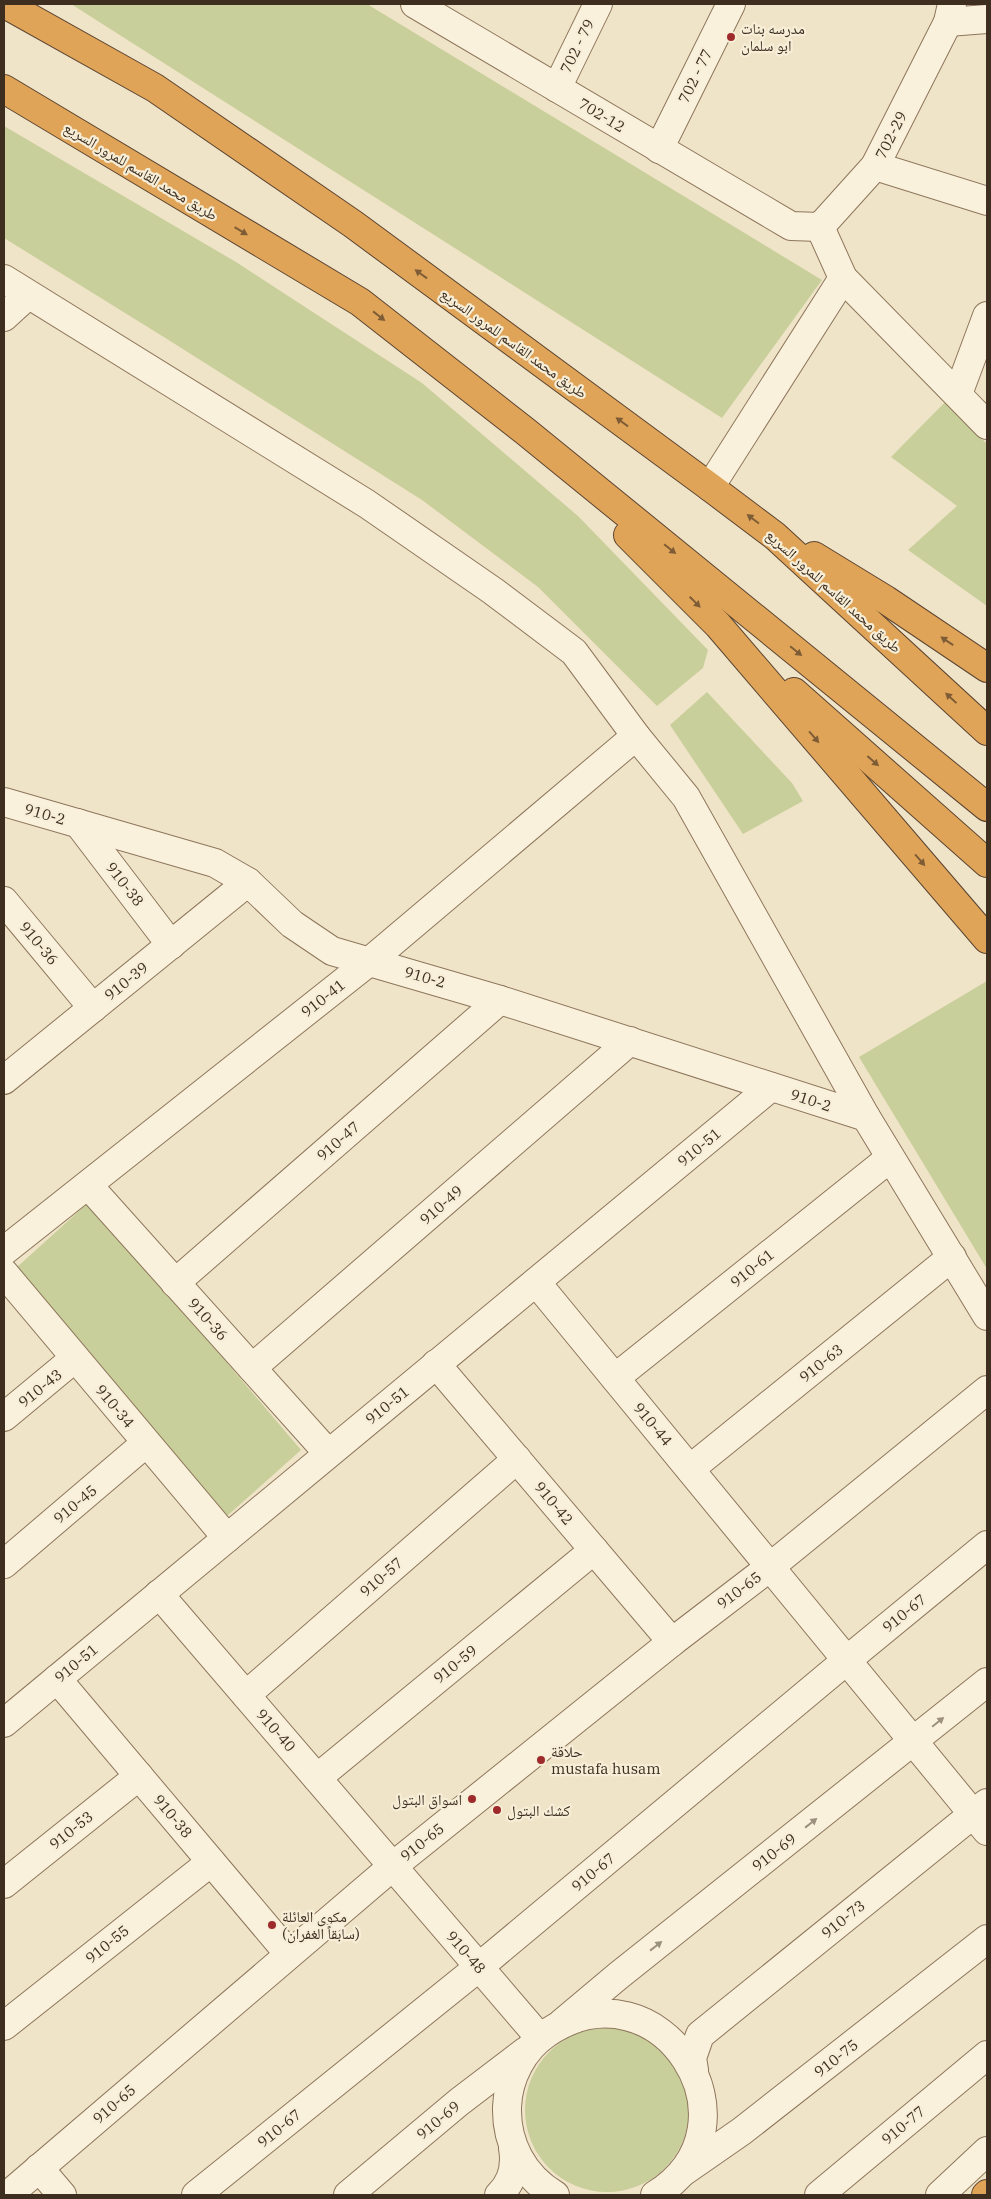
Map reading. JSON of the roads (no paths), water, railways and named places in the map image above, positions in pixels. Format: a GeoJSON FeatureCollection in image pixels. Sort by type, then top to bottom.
{"type":"FeatureCollection","features":[{"type":"Feature","properties":{"kind":"highway","name":"طريق محمد القاسم للمرور السريع"},"geometry":{"type":"LineString","coordinates":[[4,4],[155,88],[353,224],[710,487],[776,536],[987,731]]}},
{"type":"Feature","properties":{"kind":"highway","name":"طريق محمد القاسم للمرور السريع"},"geometry":{"type":"LineString","coordinates":[[4,89],[360,302],[525,431],[987,807]]}},
{"type":"Feature","properties":{"kind":"highway"},"geometry":{"type":"LineString","coordinates":[[4,98],[113,155]]}},
{"type":"Feature","properties":{"kind":"highway"},"geometry":{"type":"LineString","coordinates":[[525,431],[718,625],[987,863]]}},
{"type":"Feature","properties":{"kind":"highway"},"geometry":{"type":"LineString","coordinates":[[776,536],[886,600],[987,668]]}},
{"type":"Feature","properties":{"kind":"highway"},"geometry":{"type":"LineString","coordinates":[[718,625],[981,932]]}},
{"type":"Feature","properties":{"kind":"street","name":"702-12"},"geometry":{"type":"LineString","coordinates":[[415,4],[449,13],[557,88],[791,226],[820,227]]}},
{"type":"Feature","properties":{"kind":"street","name":"702 - 79"},"geometry":{"type":"LineString","coordinates":[[557,88],[598,4]]}},
{"type":"Feature","properties":{"kind":"street","name":"702 - 77"},"geometry":{"type":"LineString","coordinates":[[659,149],[732,4]]}},
{"type":"Feature","properties":{"kind":"street"},"geometry":{"type":"LineString","coordinates":[[950,13],[987,19]]}},
{"type":"Feature","properties":{"kind":"street","name":"702-29"},"geometry":{"type":"LineString","coordinates":[[820,227],[875,166],[950,13]]}},
{"type":"Feature","properties":{"kind":"street"},"geometry":{"type":"LineString","coordinates":[[875,166],[987,201]]}},
{"type":"Feature","properties":{"kind":"street"},"geometry":{"type":"LineString","coordinates":[[820,227],[843,278],[987,425]]}},
{"type":"Feature","properties":{"kind":"street"},"geometry":{"type":"LineString","coordinates":[[4,278],[28,295],[367,504],[493,591],[574,652],[636,736],[686,797],[866,1118],[987,1316]]}},
{"type":"Feature","properties":{"kind":"street"},"geometry":{"type":"LineString","coordinates":[[710,487],[843,278]]}},
{"type":"Feature","properties":{"kind":"street"},"geometry":{"type":"LineString","coordinates":[[4,317],[28,295]]}},
{"type":"Feature","properties":{"kind":"street"},"geometry":{"type":"LineString","coordinates":[[958,394],[987,316]]}},
{"type":"Feature","properties":{"kind":"street","name":"910-41"},"geometry":{"type":"LineString","coordinates":[[4,1256],[88,1185],[370,961],[636,736]]}},
{"type":"Feature","properties":{"kind":"street","name":"910-2"},"geometry":{"type":"LineString","coordinates":[[4,802],[215,863],[248,882],[292,924],[332,950],[500,1000],[866,1118]]}},
{"type":"Feature","properties":{"kind":"street","name":"910-38"},"geometry":{"type":"LineString","coordinates":[[78,823],[172,945]]}},
{"type":"Feature","properties":{"kind":"street","name":"910-39"},"geometry":{"type":"LineString","coordinates":[[5,1076],[172,945],[248,882]]}},
{"type":"Feature","properties":{"kind":"street","name":"910-36"},"geometry":{"type":"LineString","coordinates":[[4,901],[93,1008]]}},
{"type":"Feature","properties":{"kind":"street","name":"910-47"},"geometry":{"type":"LineString","coordinates":[[175,1283],[500,1000]]}},
{"type":"Feature","properties":{"kind":"street","name":"910-49"},"geometry":{"type":"LineString","coordinates":[[252,1368],[630,1041]]}},
{"type":"Feature","properties":{"kind":"street","name":"910-51"},"geometry":{"type":"LineString","coordinates":[[4,1723],[771,1087]]}},
{"type":"Feature","properties":{"kind":"street","name":"910-61"},"geometry":{"type":"LineString","coordinates":[[615,1378],[890,1158]]}},
{"type":"Feature","properties":{"kind":"street","name":"910-36"},"geometry":{"type":"LineString","coordinates":[[88,1185],[328,1453]]}},
{"type":"Feature","properties":{"kind":"street","name":"910-34"},"geometry":{"type":"LineString","coordinates":[[4,1256],[76,1358],[227,1538]]}},
{"type":"Feature","properties":{"kind":"street","name":"910-63"},"geometry":{"type":"LineString","coordinates":[[690,1469],[952,1257]]}},
{"type":"Feature","properties":{"kind":"street","name":"910-44"},"geometry":{"type":"LineString","coordinates":[[536,1282],[914,1742],[983,1816]]}},
{"type":"Feature","properties":{"kind":"street","name":"910-43"},"geometry":{"type":"LineString","coordinates":[[4,1417],[76,1358]]}},
{"type":"Feature","properties":{"kind":"street","name":"910-42"},"geometry":{"type":"LineString","coordinates":[[436,1364],[672,1642]]}},
{"type":"Feature","properties":{"kind":"street","name":"910-65"},"geometry":{"type":"LineString","coordinates":[[8,2195],[393,1866],[672,1642],[770,1567],[987,1390]]}},
{"type":"Feature","properties":{"kind":"street","name":"910-45"},"geometry":{"type":"LineString","coordinates":[[4,1564],[146,1443]]}},
{"type":"Feature","properties":{"kind":"street","name":"910-57"},"geometry":{"type":"LineString","coordinates":[[246,1695],[517,1459]]}},
{"type":"Feature","properties":{"kind":"street","name":"910-67"},"geometry":{"type":"LineString","coordinates":[[196,2195],[479,1967],[987,1545]]}},
{"type":"Feature","properties":{"kind":"street","name":"910-59"},"geometry":{"type":"LineString","coordinates":[[317,1778],[594,1550]]}},
{"type":"Feature","properties":{"kind":"street","name":"910-40"},"geometry":{"type":"LineString","coordinates":[[160,1594],[393,1866]]}},
{"type":"Feature","properties":{"kind":"street","name":"910-38"},"geometry":{"type":"LineString","coordinates":[[57,1679],[289,1954]]}},
{"type":"Feature","properties":{"kind":"street","name":"910-69"},"geometry":{"type":"LineString","coordinates":[[348,2195],[459,2102],[562,2023],[618,1976],[987,1682]]}},
{"type":"Feature","properties":{"kind":"street","name":"910-53"},"geometry":{"type":"LineString","coordinates":[[4,1884],[139,1776]]}},
{"type":"Feature","properties":{"kind":"street","name":"910-73"},"geometry":{"type":"LineString","coordinates":[[700,2035],[983,1816]]}},
{"type":"Feature","properties":{"kind":"street","name":"910-55"},"geometry":{"type":"LineString","coordinates":[[4,2026],[211,1862]]}},
{"type":"Feature","properties":{"kind":"street","name":"910-48"},"geometry":{"type":"LineString","coordinates":[[393,1866],[479,1967],[535,2043]]}},
{"type":"Feature","properties":{"kind":"street","name":"910-75"},"geometry":{"type":"LineString","coordinates":[[668,2188],[987,1938]]}},
{"type":"Feature","properties":{"kind":"street"},"geometry":{"type":"LineString","coordinates":[[618,1976],[612,1996],[619,2011],[647,2023],[665,2034],[676,2044],[694,2070]]}},
{"type":"Feature","properties":{"kind":"street"},"geometry":{"type":"LineString","coordinates":[[562,2023],[583,2016],[598,2014],[627,2016]]}},
{"type":"Feature","properties":{"kind":"street"},"geometry":{"type":"LineString","coordinates":[[665,2034],[676,2037],[700,2035],[692,2058],[701,2091],[703,2113],[700,2134],[693,2155],[668,2188]]}},
{"type":"Feature","properties":{"kind":"street"},"geometry":{"type":"LineString","coordinates":[[502,2193],[514,2170],[508,2096],[516,2070],[535,2043]]}},
{"type":"Feature","properties":{"kind":"street","name":"910-77"},"geometry":{"type":"LineString","coordinates":[[819,2195],[987,2055]]}},
{"type":"Feature","properties":{"kind":"street"},"geometry":{"type":"LineString","coordinates":[[459,2102],[470,2098],[488,2100],[502,2111],[510,2135],[527,2171],[550,2193]]}},
{"type":"Feature","properties":{"kind":"street"},"geometry":{"type":"LineString","coordinates":[[703,2113],[720,2127],[738,2134]]}},
{"type":"Feature","properties":{"kind":"street"},"geometry":{"type":"LineString","coordinates":[[940,2195],[987,2151]]}},
{"type":"Feature","properties":{"kind":"street"},"geometry":{"type":"LineString","coordinates":[[39,2168],[62,2195]]}},
{"type":"Feature","properties":{"kind":"street"},"geometry":{"type":"LineString","coordinates":[[502,2193],[525,2187],[550,2193]]}},
{"type":"Feature","properties":{"kind":"place","name":"مدرسه بنات ابو سلمان"},"geometry":{"type":"Point","coordinates":[731,37]}},
{"type":"Feature","properties":{"kind":"place","name":"حلاقة mustafa husam"},"geometry":{"type":"Point","coordinates":[541,1760]}},
{"type":"Feature","properties":{"kind":"place","name":"اسواق البتول"},"geometry":{"type":"Point","coordinates":[472,1799]}},
{"type":"Feature","properties":{"kind":"place","name":"كشك البتول"},"geometry":{"type":"Point","coordinates":[497,1810]}},
{"type":"Feature","properties":{"kind":"place","name":"مكوى العائلة (سابقاً الغفران)"},"geometry":{"type":"Point","coordinates":[272,1925]}}]}
